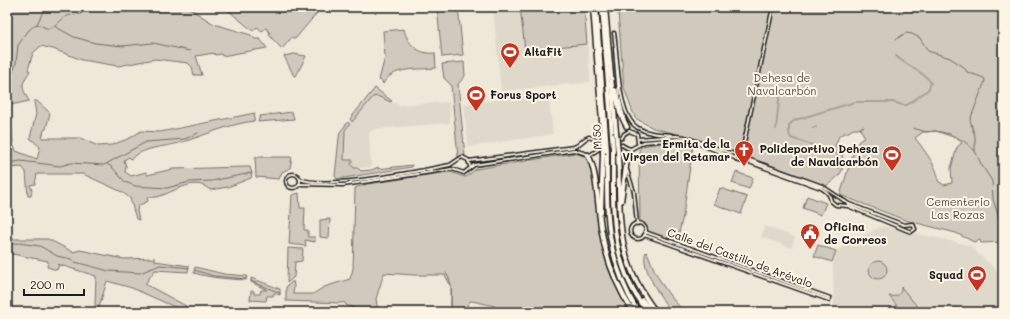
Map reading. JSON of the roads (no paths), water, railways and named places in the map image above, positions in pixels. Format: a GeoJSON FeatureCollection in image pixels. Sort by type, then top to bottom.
{"type":"FeatureCollection","features":[{"type":"Feature","properties":{"kind":"highway"},"geometry":{"type":"LineString","coordinates":[[593,7],[605,153],[601,206],[606,248]]}},
{"type":"Feature","properties":{"kind":"highway","name":"M 50"},"geometry":{"type":"LineString","coordinates":[[596,7],[604,135]]}},
{"type":"Feature","properties":{"kind":"highway"},"geometry":{"type":"LineString","coordinates":[[602,7],[613,150],[613,223],[617,247],[627,276],[648,312]]}},
{"type":"Feature","properties":{"kind":"highway"},"geometry":{"type":"LineString","coordinates":[[605,7],[618,152],[618,215],[622,240],[632,274],[639,289],[656,312]]}},
{"type":"Feature","properties":{"kind":"highway"},"geometry":{"type":"LineString","coordinates":[[608,42],[618,105],[628,129]]}},
{"type":"Feature","properties":{"kind":"highway","name":"M 50"},"geometry":{"type":"LineString","coordinates":[[605,153],[609,236],[619,278],[639,312]]}},
{"type":"Feature","properties":{"kind":"highway"},"geometry":{"type":"LineString","coordinates":[[588,155],[592,166],[601,229],[606,248],[615,279],[633,312]]}},
{"type":"Feature","properties":{"kind":"highway"},"geometry":{"type":"LineString","coordinates":[[622,240],[621,202],[627,160]]}},
{"type":"Feature","properties":{"kind":"highway"},"geometry":{"type":"LineString","coordinates":[[627,276],[638,294],[652,312]]}},
{"type":"Feature","properties":{"kind":"street"},"geometry":{"type":"LineString","coordinates":[[637,224],[634,192],[628,177],[627,160],[631,149],[638,144],[673,138],[685,140],[736,158],[738,161],[742,160],[821,188],[831,197],[831,201],[834,204],[848,206],[912,232],[915,229],[913,224],[908,225],[894,222],[842,200],[840,196],[834,195],[822,186],[744,157],[742,152],[773,7]]}},
{"type":"Feature","properties":{"kind":"street"},"geometry":{"type":"LineString","coordinates":[[628,129],[619,97],[614,33],[621,94],[625,112],[629,120],[637,128],[645,132],[692,139],[736,154],[742,152]]}},
{"type":"Feature","properties":{"kind":"street"},"geometry":{"type":"LineString","coordinates":[[622,145],[622,138],[628,129]]}},
{"type":"Feature","properties":{"kind":"street"},"geometry":{"type":"LineString","coordinates":[[628,129],[635,132],[639,139],[638,144]]}},
{"type":"Feature","properties":{"kind":"street"},"geometry":{"type":"LineString","coordinates":[[639,139],[676,136]]}},
{"type":"Feature","properties":{"kind":"street"},"geometry":{"type":"LineString","coordinates":[[300,179],[297,187],[291,189],[286,185],[285,181],[288,176],[292,174],[298,176],[304,181],[338,182],[446,166],[455,163],[462,157],[469,161],[574,147],[589,138],[604,142],[622,138]]}},
{"type":"Feature","properties":{"kind":"street"},"geometry":{"type":"LineString","coordinates":[[299,184],[343,185],[452,168],[464,173],[470,167],[574,150],[582,151],[588,155],[594,154],[598,148],[597,141]]}},
{"type":"Feature","properties":{"kind":"street"},"geometry":{"type":"LineString","coordinates":[[581,144],[582,151]]}},
{"type":"Feature","properties":{"kind":"street"},"geometry":{"type":"LineString","coordinates":[[598,148],[616,144],[631,149]]}},
{"type":"Feature","properties":{"kind":"street"},"geometry":{"type":"LineString","coordinates":[[469,161],[470,167]]}},
{"type":"Feature","properties":{"kind":"street"},"geometry":{"type":"LineString","coordinates":[[455,163],[456,170]]}},
{"type":"Feature","properties":{"kind":"street"},"geometry":{"type":"LineString","coordinates":[[840,204],[842,200]]}},
{"type":"Feature","properties":{"kind":"street"},"geometry":{"type":"LineString","coordinates":[[637,224],[643,226],[645,234],[638,239],[634,238],[631,234],[631,228],[637,224]]}},
{"type":"Feature","properties":{"kind":"street"},"geometry":{"type":"LineString","coordinates":[[907,230],[908,225]]}},
{"type":"Feature","properties":{"kind":"street","name":"Calle del Castillo de Arévalo"},"geometry":{"type":"LineString","coordinates":[[645,234],[829,299]]}},
{"type":"Feature","properties":{"kind":"waterway"},"geometry":{"type":"LineString","coordinates":[[43,11],[44,7]]}},
{"type":"Feature","properties":{"kind":"waterway"},"geometry":{"type":"LineString","coordinates":[[74,15],[81,14],[86,7]]}},
{"type":"Feature","properties":{"kind":"waterway"},"geometry":{"type":"LineString","coordinates":[[37,24],[42,14]]}},
{"type":"Feature","properties":{"kind":"waterway"},"geometry":{"type":"LineString","coordinates":[[7,91],[16,63],[18,45],[29,30],[36,24],[51,28],[65,17],[71,15]]}},
{"type":"Feature","properties":{"kind":"waterway"},"geometry":{"type":"LineString","coordinates":[[54,26],[74,37],[95,43],[122,46],[153,43],[190,51]]}},
{"type":"Feature","properties":{"kind":"waterway"},"geometry":{"type":"LineString","coordinates":[[896,39],[906,33],[912,34],[920,38],[928,51],[950,58],[964,67],[967,72],[984,78],[985,81],[970,120],[975,137],[975,151]]}},
{"type":"Feature","properties":{"kind":"waterway"},"geometry":{"type":"LineString","coordinates":[[838,168],[838,154],[791,138],[789,133],[789,125],[795,120],[855,102],[893,102],[907,105],[928,90],[931,83],[920,72],[896,56]]}},
{"type":"Feature","properties":{"kind":"waterway"},"geometry":{"type":"LineString","coordinates":[[776,129],[780,91]]}},
{"type":"Feature","properties":{"kind":"waterway"},"geometry":{"type":"LineString","coordinates":[[812,128],[816,127]]}},
{"type":"Feature","properties":{"kind":"waterway"},"geometry":{"type":"LineString","coordinates":[[913,128],[926,132],[936,131],[950,134],[964,141],[975,151],[992,181],[993,199],[1003,231]]}},
{"type":"Feature","properties":{"kind":"waterway"},"geometry":{"type":"LineString","coordinates":[[7,163],[21,161],[60,166],[71,163],[104,165],[146,142],[185,139],[198,133]]}},
{"type":"Feature","properties":{"kind":"waterway"},"geometry":{"type":"LineString","coordinates":[[107,164],[112,167],[125,182],[135,186],[167,188],[189,182],[212,181],[251,173]]}},
{"type":"Feature","properties":{"kind":"waterway"},"geometry":{"type":"LineString","coordinates":[[7,244],[18,243],[40,246],[57,256],[109,271],[140,273],[160,265],[189,268]]}},
{"type":"Feature","properties":{"kind":"waterway"},"geometry":{"type":"LineString","coordinates":[[194,270],[214,276],[246,279]]}},
{"type":"Feature","properties":{"kind":"waterway"},"geometry":{"type":"LineString","coordinates":[[446,273],[451,287],[451,312]]}},
{"type":"Feature","properties":{"kind":"waterway"},"geometry":{"type":"LineString","coordinates":[[251,281],[280,293]]}},
{"type":"Feature","properties":{"kind":"place","name":"AltaFit"},"geometry":{"type":"Point","coordinates":[510,69]}},
{"type":"Feature","properties":{"kind":"place","name":"Forus Sport"},"geometry":{"type":"Point","coordinates":[476,112]}},
{"type":"Feature","properties":{"kind":"place","name":"Ermita de la Virgen del Retamar"},"geometry":{"type":"Point","coordinates":[744,167]}},
{"type":"Feature","properties":{"kind":"place","name":"Polideportivo Dehesa de Navalcarbón"},"geometry":{"type":"Point","coordinates":[892,172]}},
{"type":"Feature","properties":{"kind":"place","name":"Oficina de Correos"},"geometry":{"type":"Point","coordinates":[810,250]}},
{"type":"Feature","properties":{"kind":"place","name":"Squad"},"geometry":{"type":"Point","coordinates":[977,292]}},
{"type":"Feature","properties":{"kind":"park label","name":"Dehesa de Navalcarbón"},"geometry":{"type":"Point","coordinates":[782,84]}},
{"type":"Feature","properties":{"kind":"park label","name":"Cementerio Las Rozas"},"geometry":{"type":"Point","coordinates":[958,208]}}]}
